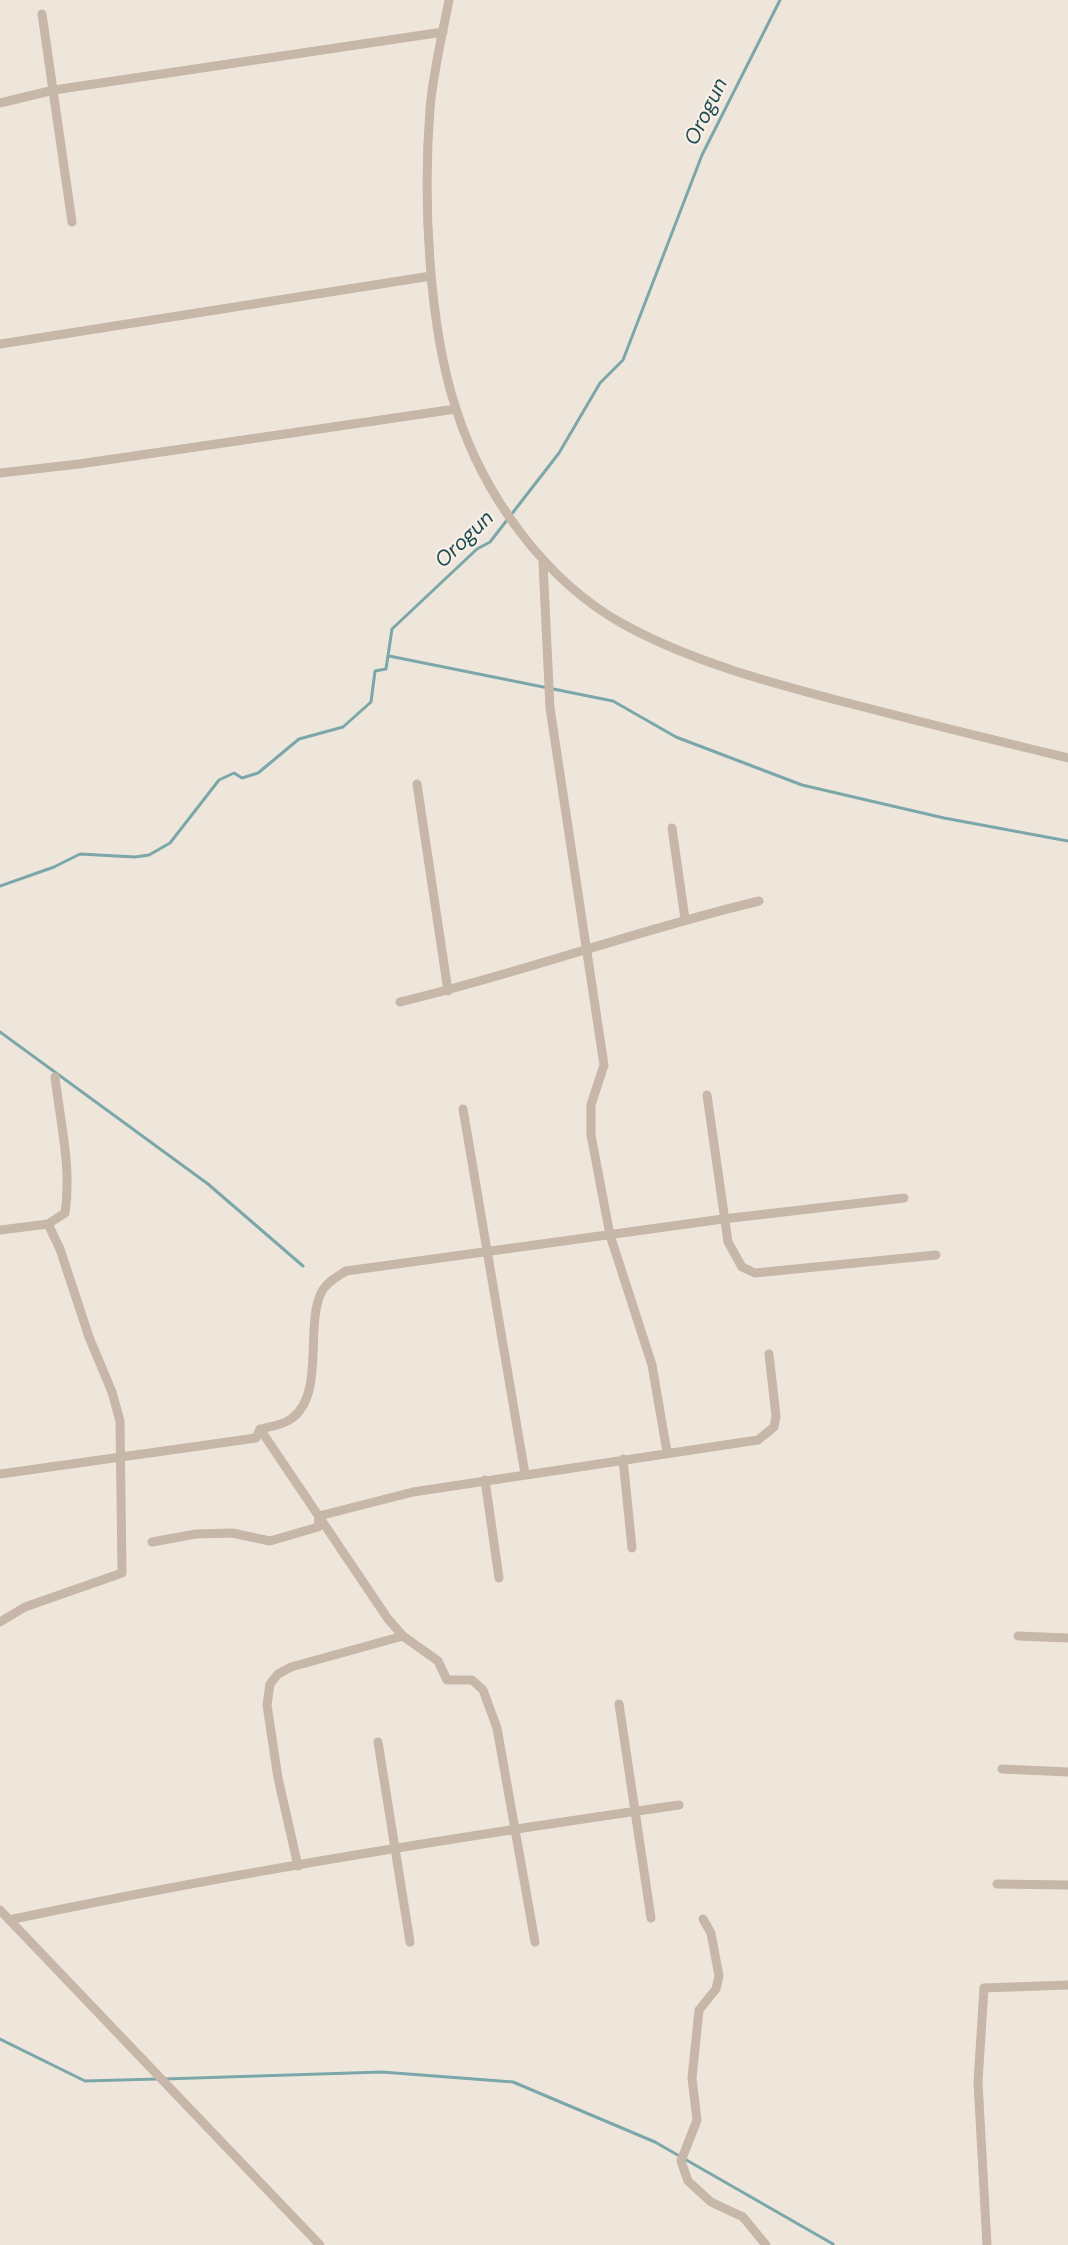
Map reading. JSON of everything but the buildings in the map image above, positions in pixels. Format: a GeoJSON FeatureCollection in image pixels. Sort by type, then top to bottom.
{"type":"FeatureCollection","features":[{"type":"Feature","properties":{"kind":"street"},"geometry":{"type":"LineString","coordinates":[[449,0],[430,105],[427,162],[431,276],[446,370],[456,410],[481,469],[543,563],[587,600],[621,623],[698,657],[789,687],[1068,758]]}},
{"type":"Feature","properties":{"kind":"street"},"geometry":{"type":"LineString","coordinates":[[42,14],[72,222]]}},
{"type":"Feature","properties":{"kind":"street"},"geometry":{"type":"LineString","coordinates":[[0,103],[54,90],[443,32]]}},
{"type":"Feature","properties":{"kind":"street"},"geometry":{"type":"LineString","coordinates":[[0,344],[431,276]]}},
{"type":"Feature","properties":{"kind":"street"},"geometry":{"type":"LineString","coordinates":[[0,473],[79,464],[456,410]]}},
{"type":"Feature","properties":{"kind":"street"},"geometry":{"type":"LineString","coordinates":[[543,563],[550,708],[604,1065],[591,1105],[591,1135],[610,1235],[652,1365],[667,1452]]}},
{"type":"Feature","properties":{"kind":"street"},"geometry":{"type":"LineString","coordinates":[[417,784],[448,991]]}},
{"type":"Feature","properties":{"kind":"street"},"geometry":{"type":"LineString","coordinates":[[672,828],[685,919]]}},
{"type":"Feature","properties":{"kind":"street"},"geometry":{"type":"LineString","coordinates":[[400,1002],[448,991],[685,919],[759,901]]}},
{"type":"Feature","properties":{"kind":"street"},"geometry":{"type":"LineString","coordinates":[[0,1230],[48,1224],[65,1213],[67,1173],[55,1077]]}},
{"type":"Feature","properties":{"kind":"street"},"geometry":{"type":"LineString","coordinates":[[707,1095],[723,1219],[728,1242],[742,1267],[755,1273],[936,1255]]}},
{"type":"Feature","properties":{"kind":"street"},"geometry":{"type":"LineString","coordinates":[[463,1109],[485,1252],[525,1474]]}},
{"type":"Feature","properties":{"kind":"street"},"geometry":{"type":"LineString","coordinates":[[0,1474],[256,1438],[260,1429],[290,1420],[301,1410],[310,1385],[318,1301],[322,1291],[331,1280],[346,1271],[723,1219],[904,1198]]}},
{"type":"Feature","properties":{"kind":"street"},"geometry":{"type":"LineString","coordinates":[[0,1622],[25,1607],[122,1573],[120,1421],[112,1392],[88,1337],[60,1249],[48,1224]]}},
{"type":"Feature","properties":{"kind":"street"},"geometry":{"type":"LineString","coordinates":[[319,1516],[413,1492],[758,1440],[774,1427],[776,1416],[769,1354]]}},
{"type":"Feature","properties":{"kind":"street"},"geometry":{"type":"LineString","coordinates":[[260,1429],[388,1619],[403,1636],[438,1660],[447,1680],[472,1680],[483,1690],[497,1728],[535,1942]]}},
{"type":"Feature","properties":{"kind":"street"},"geometry":{"type":"LineString","coordinates":[[623,1459],[632,1548]]}},
{"type":"Feature","properties":{"kind":"street"},"geometry":{"type":"LineString","coordinates":[[485,1480],[499,1578]]}},
{"type":"Feature","properties":{"kind":"street"},"geometry":{"type":"LineString","coordinates":[[152,1542],[205,1533],[232,1533],[270,1540],[318,1527],[319,1516]]}},
{"type":"Feature","properties":{"kind":"street"},"geometry":{"type":"LineString","coordinates":[[298,1866],[267,1705],[270,1684],[278,1674],[291,1667],[403,1636]]}},
{"type":"Feature","properties":{"kind":"street"},"geometry":{"type":"LineString","coordinates":[[1018,1636],[1068,1638]]}},
{"type":"Feature","properties":{"kind":"street"},"geometry":{"type":"LineString","coordinates":[[619,1704],[651,1918]]}},
{"type":"Feature","properties":{"kind":"street"},"geometry":{"type":"LineString","coordinates":[[378,1742],[410,1942]]}},
{"type":"Feature","properties":{"kind":"street"},"geometry":{"type":"LineString","coordinates":[[1002,1769],[1068,1772]]}},
{"type":"Feature","properties":{"kind":"street"},"geometry":{"type":"LineString","coordinates":[[9,1920],[108,1899],[298,1866],[516,1829],[679,1805]]}},
{"type":"Feature","properties":{"kind":"street"},"geometry":{"type":"LineString","coordinates":[[997,1884],[1068,1885]]}},
{"type":"Feature","properties":{"kind":"street"},"geometry":{"type":"LineString","coordinates":[[0,1910],[320,2245]]}},
{"type":"Feature","properties":{"kind":"street"},"geometry":{"type":"LineString","coordinates":[[703,1919],[711,1933],[719,1976],[716,1989],[699,2010],[692,2078],[697,2120],[681,2161],[688,2181],[711,2202],[743,2217],[766,2245]]}},
{"type":"Feature","properties":{"kind":"street"},"geometry":{"type":"LineString","coordinates":[[987,2245],[978,2082],[984,1988],[1068,1985]]}},
{"type":"Feature","properties":{"kind":"waterway","name":"Orogun"},"geometry":{"type":"LineString","coordinates":[[0,886],[54,867],[80,854],[135,857],[149,855],[170,843],[219,780],[234,773],[242,778],[258,773],[299,739],[343,727],[371,702],[375,671],[386,669],[392,629],[477,549],[490,542],[559,453],[600,383],[623,360],[702,155],[780,0]]}},
{"type":"Feature","properties":{"kind":"waterway"},"geometry":{"type":"LineString","coordinates":[[389,656],[613,701],[676,737],[802,785],[944,818],[1068,841]]}},
{"type":"Feature","properties":{"kind":"waterway"},"geometry":{"type":"LineString","coordinates":[[0,1032],[208,1184],[303,1266]]}},
{"type":"Feature","properties":{"kind":"waterway"},"geometry":{"type":"LineString","coordinates":[[0,2039],[85,2081],[157,2079]]}},
{"type":"Feature","properties":{"kind":"waterway"},"geometry":{"type":"LineString","coordinates":[[164,2079],[382,2072],[513,2082],[655,2142],[833,2244]]}}]}
